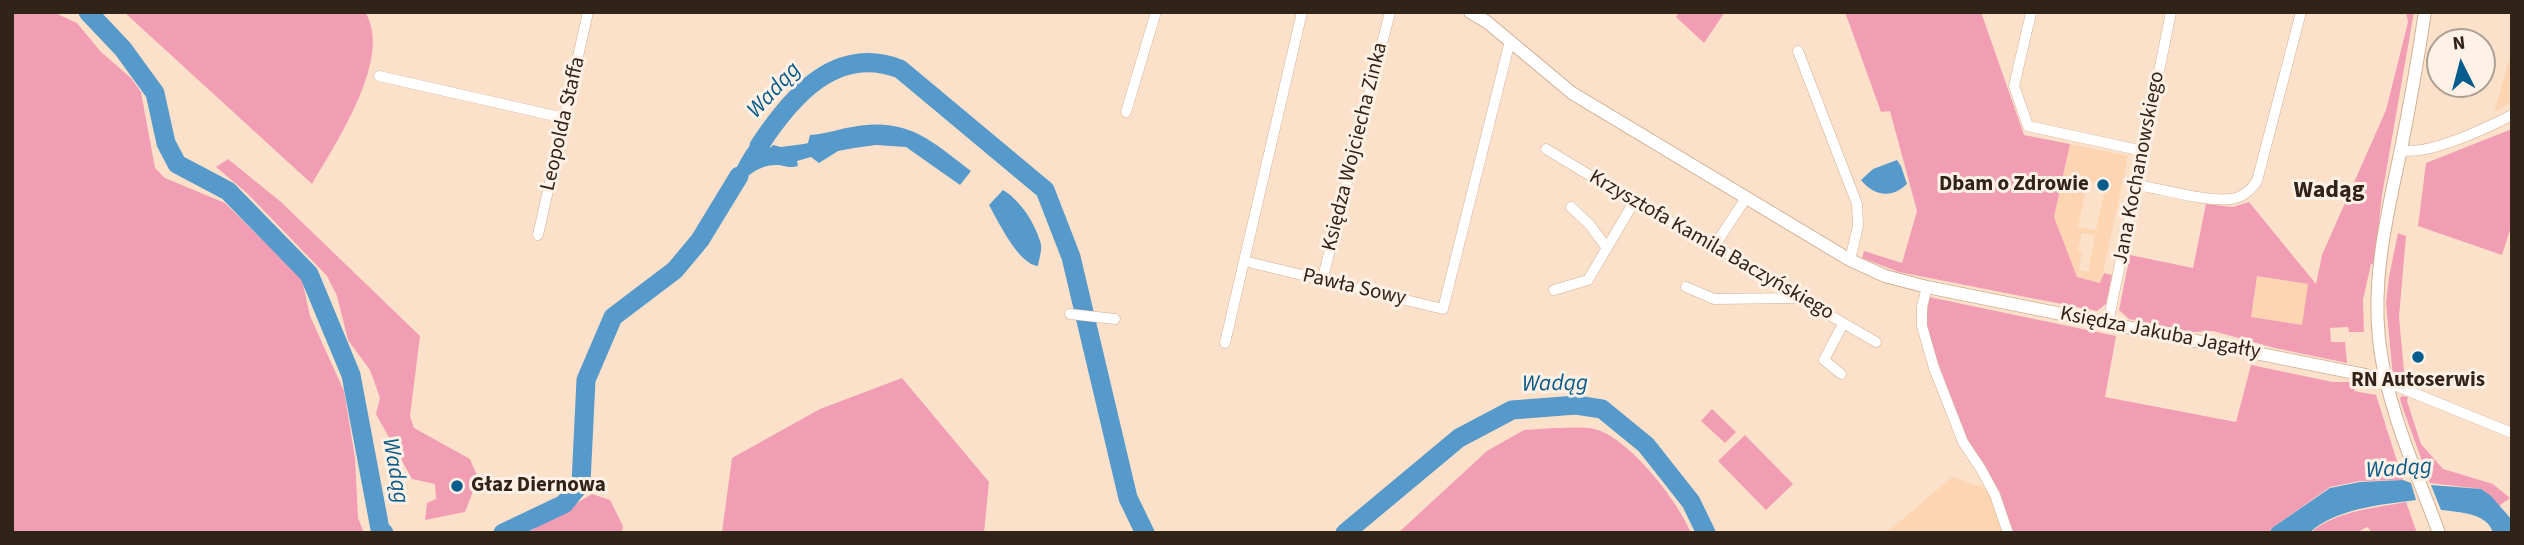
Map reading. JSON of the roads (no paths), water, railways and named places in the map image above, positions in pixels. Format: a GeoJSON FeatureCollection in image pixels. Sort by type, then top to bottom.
{"type":"FeatureCollection","features":[{"type":"Feature","properties":{"kind":"street","name":"Leopolda Staffa"},"geometry":{"type":"LineString","coordinates":[[538,235],[588,12]]}},
{"type":"Feature","properties":{"kind":"street"},"geometry":{"type":"LineString","coordinates":[[1126,112],[1156,12]]}},
{"type":"Feature","properties":{"kind":"street"},"geometry":{"type":"LineString","coordinates":[[1225,343],[1302,12]]}},
{"type":"Feature","properties":{"kind":"street","name":"Księdza Wojciecha Zinka"},"geometry":{"type":"LineString","coordinates":[[1322,281],[1390,12]]}},
{"type":"Feature","properties":{"kind":"street","name":"Księdza Jakuba Jagałły"},"geometry":{"type":"LineString","coordinates":[[1470,12],[1487,22],[1572,93],[1850,260],[1885,276],[1927,287],[2385,379]]}},
{"type":"Feature","properties":{"kind":"street","name":"Jana Kochanowskiego"},"geometry":{"type":"LineString","coordinates":[[2108,323],[2171,12]]}},
{"type":"Feature","properties":{"kind":"street"},"geometry":{"type":"LineString","coordinates":[[2137,185],[2215,199],[2231,199],[2244,195],[2252,188],[2257,181],[2301,12]]}},
{"type":"Feature","properties":{"kind":"street"},"geometry":{"type":"LineString","coordinates":[[2425,12],[2378,274],[2379,340],[2385,379],[2438,529]]}},
{"type":"Feature","properties":{"kind":"street"},"geometry":{"type":"LineString","coordinates":[[2031,13],[2014,86],[2028,126],[2143,151]]}},
{"type":"Feature","properties":{"kind":"street","name":"Pawła Sowy"},"geometry":{"type":"LineString","coordinates":[[1244,261],[1443,309],[1510,41]]}},
{"type":"Feature","properties":{"kind":"street"},"geometry":{"type":"LineString","coordinates":[[1798,51],[1857,204],[1858,226],[1850,260]]}},
{"type":"Feature","properties":{"kind":"street"},"geometry":{"type":"LineString","coordinates":[[379,76],[564,118]]}},
{"type":"Feature","properties":{"kind":"street"},"geometry":{"type":"LineString","coordinates":[[2401,150],[2408,152],[2435,146],[2483,130],[2512,115]]}},
{"type":"Feature","properties":{"kind":"street","name":"Krzysztofa Kamila Baczyńskiego"},"geometry":{"type":"LineString","coordinates":[[1546,149],[1634,202],[1715,245],[1762,276],[1876,342]]}},
{"type":"Feature","properties":{"kind":"street"},"geometry":{"type":"LineString","coordinates":[[1715,245],[1746,198]]}},
{"type":"Feature","properties":{"kind":"street"},"geometry":{"type":"LineString","coordinates":[[1555,290],[1588,280],[1634,202]]}},
{"type":"Feature","properties":{"kind":"street"},"geometry":{"type":"LineString","coordinates":[[1572,207],[1607,248]]}},
{"type":"Feature","properties":{"kind":"street"},"geometry":{"type":"LineString","coordinates":[[1756,299],[1762,276]]}},
{"type":"Feature","properties":{"kind":"street"},"geometry":{"type":"LineString","coordinates":[[1686,287],[1714,299],[1799,298]]}},
{"type":"Feature","properties":{"kind":"street"},"geometry":{"type":"LineString","coordinates":[[1927,287],[1922,307],[1922,327],[1934,368],[1962,442],[1996,495],[2008,533]]}},
{"type":"Feature","properties":{"kind":"street"},"geometry":{"type":"LineString","coordinates":[[1070,314],[1115,319]]}},
{"type":"Feature","properties":{"kind":"street"},"geometry":{"type":"LineString","coordinates":[[1841,374],[1824,360],[1843,324]]}},
{"type":"Feature","properties":{"kind":"street"},"geometry":{"type":"LineString","coordinates":[[2385,379],[2512,433]]}},
{"type":"Feature","properties":{"kind":"water"},"geometry":{"type":"Polygon","coordinates":[[[774,123],[770,148],[773,145],[781,147],[808,143],[810,135],[852,127],[876,124],[906,129],[932,142],[971,171],[960,185],[906,147],[876,145],[838,151],[819,163],[811,157],[797,161],[798,166],[795,167],[776,165],[761,168],[748,176],[725,198],[743,156],[756,138],[774,123]]]}},
{"type":"Feature","properties":{"kind":"water"},"geometry":{"type":"Polygon","coordinates":[[[1897,160],[1907,184],[1901,189],[1883,194],[1871,189],[1861,180],[1873,169],[1897,160]]]}},
{"type":"Feature","properties":{"kind":"water"},"geometry":{"type":"Polygon","coordinates":[[[1003,190],[1027,213],[1035,228],[1041,244],[1038,266],[1031,264],[1017,250],[989,205],[1003,190]]]}},
{"type":"Feature","properties":{"kind":"water"},"geometry":{"type":"Polygon","coordinates":[[[2403,480],[2411,483],[2416,500],[2346,513],[2332,518],[2309,533],[2269,533],[2272,528],[2330,488],[2360,482],[2403,480]]]}},
{"type":"Feature","properties":{"kind":"water"},"geometry":{"type":"Polygon","coordinates":[[[2431,485],[2481,489],[2491,496],[2512,520],[2512,533],[2493,533],[2490,526],[2479,517],[2441,510],[2431,485]]]}},
{"type":"Feature","properties":{"kind":"waterway","name":"Wadąg"},"geometry":{"type":"LineString","coordinates":[[88,12],[123,49],[155,93],[166,143],[177,164],[228,191],[309,274],[351,375],[380,529],[384,533]]}},
{"type":"Feature","properties":{"kind":"waterway","name":"Wadąg"},"geometry":{"type":"LineString","coordinates":[[93,18],[95,12]]}},
{"type":"Feature","properties":{"kind":"waterway","name":"Wadąg"},"geometry":{"type":"LineString","coordinates":[[759,146],[786,110],[818,80],[836,69],[855,64],[877,63],[900,69],[1045,190],[1071,257],[1128,498],[1145,533]]}},
{"type":"Feature","properties":{"kind":"waterway","name":"Wadąg"},"geometry":{"type":"LineString","coordinates":[[503,533],[564,504],[581,483],[586,380],[613,317],[675,270],[700,240],[739,176]]}},
{"type":"Feature","properties":{"kind":"waterway","name":"Wadąg"},"geometry":{"type":"LineString","coordinates":[[1345,533],[1459,438],[1512,410],[1576,405],[1602,409],[1646,445],[1691,502],[1706,533]]}},
{"type":"Feature","properties":{"kind":"place","name":"Dbam o Zdrowie"},"geometry":{"type":"Point","coordinates":[2103,185]}},
{"type":"Feature","properties":{"kind":"place","name":"RN Autoserwis"},"geometry":{"type":"Point","coordinates":[2418,357]}},
{"type":"Feature","properties":{"kind":"place","name":"Głaz Diernowa"},"geometry":{"type":"Point","coordinates":[457,486]}},
{"type":"Feature","properties":{"kind":"district","name":"Wadąg"},"geometry":{"type":"Point","coordinates":[2329,192]}}]}
